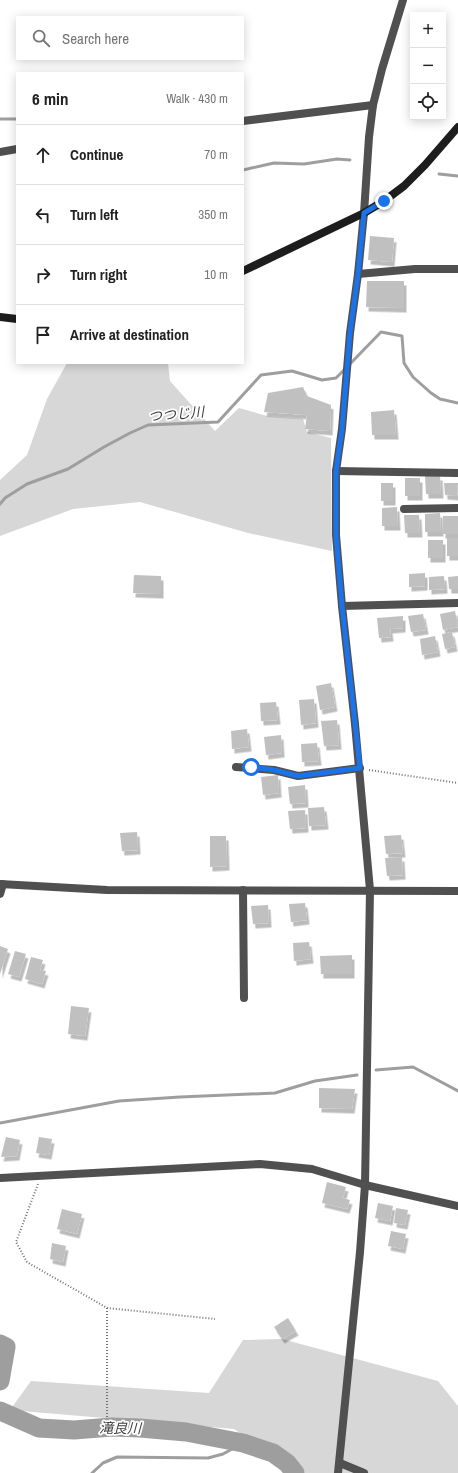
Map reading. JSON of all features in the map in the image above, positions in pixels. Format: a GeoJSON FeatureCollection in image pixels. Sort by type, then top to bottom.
{"type":"FeatureCollection","features":[{"type":"Feature","properties":{"kind":"main road"},"geometry":{"type":"LineString","coordinates":[[244,270],[364,213],[384,201],[404,186],[425,165],[458,127]]}},
{"type":"Feature","properties":{"kind":"main road"},"geometry":{"type":"LineString","coordinates":[[0,317],[16,319]]}},
{"type":"Feature","properties":{"kind":"street"},"geometry":{"type":"LineString","coordinates":[[338,1473],[360,1252],[365,1185],[370,890],[360,768],[342,606],[336,535],[336,471],[342,429],[348,373],[348,352],[364,213],[372,105],[403,0]]}},
{"type":"Feature","properties":{"kind":"street"},"geometry":{"type":"LineString","coordinates":[[244,121],[372,105]]}},
{"type":"Feature","properties":{"kind":"street"},"geometry":{"type":"LineString","coordinates":[[0,152],[16,150]]}},
{"type":"Feature","properties":{"kind":"street"},"geometry":{"type":"LineString","coordinates":[[358,274],[416,269],[458,269]]}},
{"type":"Feature","properties":{"kind":"street"},"geometry":{"type":"LineString","coordinates":[[336,471],[458,473]]}},
{"type":"Feature","properties":{"kind":"street"},"geometry":{"type":"LineString","coordinates":[[404,509],[458,508]]}},
{"type":"Feature","properties":{"kind":"street"},"geometry":{"type":"LineString","coordinates":[[342,606],[458,603]]}},
{"type":"Feature","properties":{"kind":"street"},"geometry":{"type":"LineString","coordinates":[[236,767],[274,770],[298,776],[360,768]]}},
{"type":"Feature","properties":{"kind":"street"},"geometry":{"type":"LineString","coordinates":[[0,894],[1,884],[107,890],[458,891]]}},
{"type":"Feature","properties":{"kind":"street"},"geometry":{"type":"LineString","coordinates":[[243,890],[244,998]]}},
{"type":"Feature","properties":{"kind":"street"},"geometry":{"type":"LineString","coordinates":[[0,1178],[260,1164],[312,1169],[365,1185],[458,1206]]}},
{"type":"Feature","properties":{"kind":"street"},"geometry":{"type":"LineString","coordinates":[[340,1462],[364,1473]]}},
{"type":"Feature","properties":{"kind":"path"},"geometry":{"type":"LineString","coordinates":[[360,768],[458,783]]}},
{"type":"Feature","properties":{"kind":"path"},"geometry":{"type":"LineString","coordinates":[[41,1176],[16,1242],[27,1262],[107,1308],[215,1319]]}},
{"type":"Feature","properties":{"kind":"path"},"geometry":{"type":"LineString","coordinates":[[107,1308],[107,1418]]}},
{"type":"Feature","properties":{"kind":"shaded area"},"geometry":{"type":"Polygon","coordinates":[[[66,364],[168,364],[170,381],[215,431],[239,408],[267,416],[303,419],[307,432],[331,438],[332,551],[248,533],[140,502],[73,509],[0,536],[0,480],[27,455],[47,399],[66,364]]]}},
{"type":"Feature","properties":{"kind":"shaded area"},"geometry":{"type":"Polygon","coordinates":[[[282,1339],[438,1381],[458,1406],[458,1473],[305,1473],[292,1469],[234,1429],[10,1410],[31,1381],[209,1393],[243,1340],[282,1339]]]}},
{"type":"Feature","properties":{"kind":"building"},"geometry":{"type":"Polygon","coordinates":[[[370,236],[394,238],[392,262],[368,260],[370,236]]]}},
{"type":"Feature","properties":{"kind":"building"},"geometry":{"type":"Polygon","coordinates":[[[367,281],[404,281],[404,308],[366,307],[367,281]]]}},
{"type":"Feature","properties":{"kind":"building"},"geometry":{"type":"Polygon","coordinates":[[[303,387],[307,396],[331,405],[330,431],[305,429],[307,415],[264,412],[268,393],[303,387]]]}},
{"type":"Feature","properties":{"kind":"building"},"geometry":{"type":"Polygon","coordinates":[[[394,410],[396,435],[372,435],[371,412],[394,410]]]}},
{"type":"Feature","properties":{"kind":"building"},"geometry":{"type":"Polygon","coordinates":[[[425,476],[440,476],[441,494],[426,494],[425,476]]]}},
{"type":"Feature","properties":{"kind":"building"},"geometry":{"type":"Polygon","coordinates":[[[405,478],[420,478],[420,496],[405,496],[405,478]]]}},
{"type":"Feature","properties":{"kind":"building"},"geometry":{"type":"Polygon","coordinates":[[[381,483],[393,483],[393,501],[381,501],[381,483]]]}},
{"type":"Feature","properties":{"kind":"building"},"geometry":{"type":"Polygon","coordinates":[[[444,483],[458,483],[457,496],[445,495],[444,483]]]}},
{"type":"Feature","properties":{"kind":"building"},"geometry":{"type":"Polygon","coordinates":[[[397,507],[398,526],[382,526],[382,508],[397,507]]]}},
{"type":"Feature","properties":{"kind":"building"},"geometry":{"type":"Polygon","coordinates":[[[440,513],[441,532],[425,532],[425,514],[440,513]]]}},
{"type":"Feature","properties":{"kind":"building"},"geometry":{"type":"Polygon","coordinates":[[[404,515],[419,515],[420,533],[405,533],[404,515]]]}},
{"type":"Feature","properties":{"kind":"building"},"geometry":{"type":"Polygon","coordinates":[[[443,516],[458,516],[458,534],[443,534],[443,516]]]}},
{"type":"Feature","properties":{"kind":"building"},"geometry":{"type":"Polygon","coordinates":[[[447,538],[458,538],[458,556],[447,556],[447,538]]]}},
{"type":"Feature","properties":{"kind":"building"},"geometry":{"type":"Polygon","coordinates":[[[428,540],[443,540],[443,558],[428,558],[428,540]]]}},
{"type":"Feature","properties":{"kind":"building"},"geometry":{"type":"Polygon","coordinates":[[[425,573],[425,586],[409,587],[409,574],[425,573]]]}},
{"type":"Feature","properties":{"kind":"building"},"geometry":{"type":"Polygon","coordinates":[[[134,575],[161,576],[161,594],[133,593],[134,575]]]}},
{"type":"Feature","properties":{"kind":"building"},"geometry":{"type":"Polygon","coordinates":[[[444,576],[445,589],[429,590],[429,577],[444,576]]]}},
{"type":"Feature","properties":{"kind":"building"},"geometry":{"type":"Polygon","coordinates":[[[458,576],[458,589],[449,589],[448,577],[458,576]]]}},
{"type":"Feature","properties":{"kind":"building"},"geometry":{"type":"Polygon","coordinates":[[[455,611],[458,627],[443,630],[440,614],[455,611]]]}},
{"type":"Feature","properties":{"kind":"building"},"geometry":{"type":"Polygon","coordinates":[[[423,614],[426,630],[411,632],[408,616],[423,614]]]}},
{"type":"Feature","properties":{"kind":"building"},"geometry":{"type":"Polygon","coordinates":[[[403,616],[403,628],[390,629],[391,637],[379,638],[377,618],[403,616]]]}},
{"type":"Feature","properties":{"kind":"building"},"geometry":{"type":"Polygon","coordinates":[[[452,632],[455,647],[445,649],[442,634],[452,632]]]}},
{"type":"Feature","properties":{"kind":"building"},"geometry":{"type":"Polygon","coordinates":[[[435,636],[438,652],[422,655],[420,639],[435,636]]]}},
{"type":"Feature","properties":{"kind":"building"},"geometry":{"type":"Polygon","coordinates":[[[331,683],[335,707],[320,710],[316,686],[331,683]]]}},
{"type":"Feature","properties":{"kind":"building"},"geometry":{"type":"Polygon","coordinates":[[[314,699],[316,723],[301,725],[299,700],[314,699]]]}},
{"type":"Feature","properties":{"kind":"building"},"geometry":{"type":"Polygon","coordinates":[[[276,702],[278,720],[261,721],[260,703],[276,702]]]}},
{"type":"Feature","properties":{"kind":"building"},"geometry":{"type":"Polygon","coordinates":[[[337,720],[339,745],[324,746],[321,721],[337,720]]]}},
{"type":"Feature","properties":{"kind":"building"},"geometry":{"type":"Polygon","coordinates":[[[247,729],[249,747],[232,749],[231,731],[247,729]]]}},
{"type":"Feature","properties":{"kind":"building"},"geometry":{"type":"Polygon","coordinates":[[[281,735],[282,753],[266,755],[264,737],[281,735]]]}},
{"type":"Feature","properties":{"kind":"building"},"geometry":{"type":"Polygon","coordinates":[[[317,743],[319,761],[302,762],[301,744],[317,743]]]}},
{"type":"Feature","properties":{"kind":"building"},"geometry":{"type":"Polygon","coordinates":[[[278,775],[279,793],[263,795],[261,777],[278,775]]]}},
{"type":"Feature","properties":{"kind":"building"},"geometry":{"type":"Polygon","coordinates":[[[305,785],[306,803],[290,804],[288,787],[305,785]]]}},
{"type":"Feature","properties":{"kind":"building"},"geometry":{"type":"Polygon","coordinates":[[[324,807],[326,825],[309,826],[308,808],[324,807]]]}},
{"type":"Feature","properties":{"kind":"building"},"geometry":{"type":"Polygon","coordinates":[[[305,810],[306,828],[290,829],[288,811],[305,810]]]}},
{"type":"Feature","properties":{"kind":"building"},"geometry":{"type":"Polygon","coordinates":[[[137,832],[138,850],[122,851],[120,833],[137,832]]]}},
{"type":"Feature","properties":{"kind":"building"},"geometry":{"type":"Polygon","coordinates":[[[401,835],[403,853],[386,854],[384,836],[401,835]]]}},
{"type":"Feature","properties":{"kind":"building"},"geometry":{"type":"Polygon","coordinates":[[[210,836],[226,836],[227,866],[210,867],[210,836]]]}},
{"type":"Feature","properties":{"kind":"building"},"geometry":{"type":"Polygon","coordinates":[[[402,857],[403,875],[387,876],[385,858],[402,857]]]}},
{"type":"Feature","properties":{"kind":"building"},"geometry":{"type":"Polygon","coordinates":[[[305,903],[307,920],[291,922],[289,904],[305,903]]]}},
{"type":"Feature","properties":{"kind":"building"},"geometry":{"type":"Polygon","coordinates":[[[268,905],[269,923],[253,924],[251,906],[268,905]]]}},
{"type":"Feature","properties":{"kind":"building"},"geometry":{"type":"Polygon","coordinates":[[[309,942],[311,959],[294,961],[293,943],[309,942]]]}},
{"type":"Feature","properties":{"kind":"building"},"geometry":{"type":"Polygon","coordinates":[[[0,946],[8,949],[0,974],[0,946]]]}},
{"type":"Feature","properties":{"kind":"building"},"geometry":{"type":"Polygon","coordinates":[[[15,951],[26,954],[19,977],[8,974],[15,951]]]}},
{"type":"Feature","properties":{"kind":"building"},"geometry":{"type":"Polygon","coordinates":[[[352,955],[352,974],[321,974],[320,956],[352,955]]]}},
{"type":"Feature","properties":{"kind":"building"},"geometry":{"type":"Polygon","coordinates":[[[31,957],[43,960],[40,970],[46,971],[42,984],[25,979],[31,957]]]}},
{"type":"Feature","properties":{"kind":"building"},"geometry":{"type":"Polygon","coordinates":[[[71,1006],[89,1008],[85,1036],[68,1034],[71,1006]]]}},
{"type":"Feature","properties":{"kind":"building"},"geometry":{"type":"Polygon","coordinates":[[[319,1088],[355,1089],[352,1109],[319,1108],[319,1088]]]}},
{"type":"Feature","properties":{"kind":"building"},"geometry":{"type":"Polygon","coordinates":[[[6,1137],[20,1140],[17,1156],[1,1157],[6,1137]]]}},
{"type":"Feature","properties":{"kind":"building"},"geometry":{"type":"Polygon","coordinates":[[[39,1137],[52,1139],[49,1155],[36,1153],[39,1137]]]}},
{"type":"Feature","properties":{"kind":"building"},"geometry":{"type":"Polygon","coordinates":[[[327,1182],[346,1187],[343,1198],[350,1200],[347,1209],[322,1203],[327,1182]]]}},
{"type":"Feature","properties":{"kind":"building"},"geometry":{"type":"Polygon","coordinates":[[[378,1203],[393,1206],[390,1221],[375,1218],[378,1203]]]}},
{"type":"Feature","properties":{"kind":"building"},"geometry":{"type":"Polygon","coordinates":[[[396,1208],[408,1210],[405,1225],[394,1223],[396,1208]]]}},
{"type":"Feature","properties":{"kind":"building"},"geometry":{"type":"Polygon","coordinates":[[[62,1209],[82,1214],[77,1234],[57,1229],[62,1209]]]}},
{"type":"Feature","properties":{"kind":"building"},"geometry":{"type":"Polygon","coordinates":[[[391,1231],[406,1234],[403,1249],[388,1246],[391,1231]]]}},
{"type":"Feature","properties":{"kind":"building"},"geometry":{"type":"Polygon","coordinates":[[[52,1243],[66,1246],[63,1262],[50,1259],[52,1243]]]}},
{"type":"Feature","properties":{"kind":"building"},"geometry":{"type":"Polygon","coordinates":[[[288,1318],[296,1331],[282,1339],[274,1327],[288,1318]]]}},
{"type":"Feature","properties":{"kind":"waterway"},"geometry":{"type":"LineString","coordinates":[[0,119],[16,119]]}},
{"type":"Feature","properties":{"kind":"waterway"},"geometry":{"type":"LineString","coordinates":[[244,170],[274,163],[304,164],[337,159],[350,160]]}},
{"type":"Feature","properties":{"kind":"waterway"},"geometry":{"type":"LineString","coordinates":[[439,174],[458,176]]}},
{"type":"Feature","properties":{"kind":"waterway","name":"つつじ川"},"geometry":{"type":"LineString","coordinates":[[349,365],[381,332],[402,336],[404,363],[413,377],[440,399],[458,403]]}},
{"type":"Feature","properties":{"kind":"waterway","name":"つつじ川"},"geometry":{"type":"LineString","coordinates":[[0,504],[5,498],[27,484],[68,469],[104,447],[148,425],[218,422],[261,375],[292,371],[322,380],[336,378],[345,369]]}},
{"type":"Feature","properties":{"kind":"waterway"},"geometry":{"type":"LineString","coordinates":[[376,1070],[413,1067],[458,1091]]}},
{"type":"Feature","properties":{"kind":"waterway"},"geometry":{"type":"LineString","coordinates":[[0,1123],[119,1101],[275,1093],[315,1081],[357,1075]]}},
{"type":"Feature","properties":{"kind":"waterway","name":"滝良川"},"geometry":{"type":"LineString","coordinates":[[0,1344],[6,1347],[0,1381]]}},
{"type":"Feature","properties":{"kind":"waterway","name":"滝良川"},"geometry":{"type":"LineString","coordinates":[[0,1411],[39,1428],[74,1430],[112,1427],[140,1428],[186,1432],[243,1443],[273,1453],[287,1463],[295,1473]]}},
{"type":"Feature","properties":{"kind":"waterway","name":"滝良川"},"geometry":{"type":"LineString","coordinates":[[92,1473],[103,1463],[117,1457],[208,1458],[223,1454],[243,1443]]}},
{"type":"Feature","properties":{"kind":"route"},"geometry":{"type":"LineString","coordinates":[[251,767],[274,770],[298,776],[360,768],[342,606],[336,535],[336,471],[342,429],[348,373],[348,352],[364,213],[384,201]]}}]}
